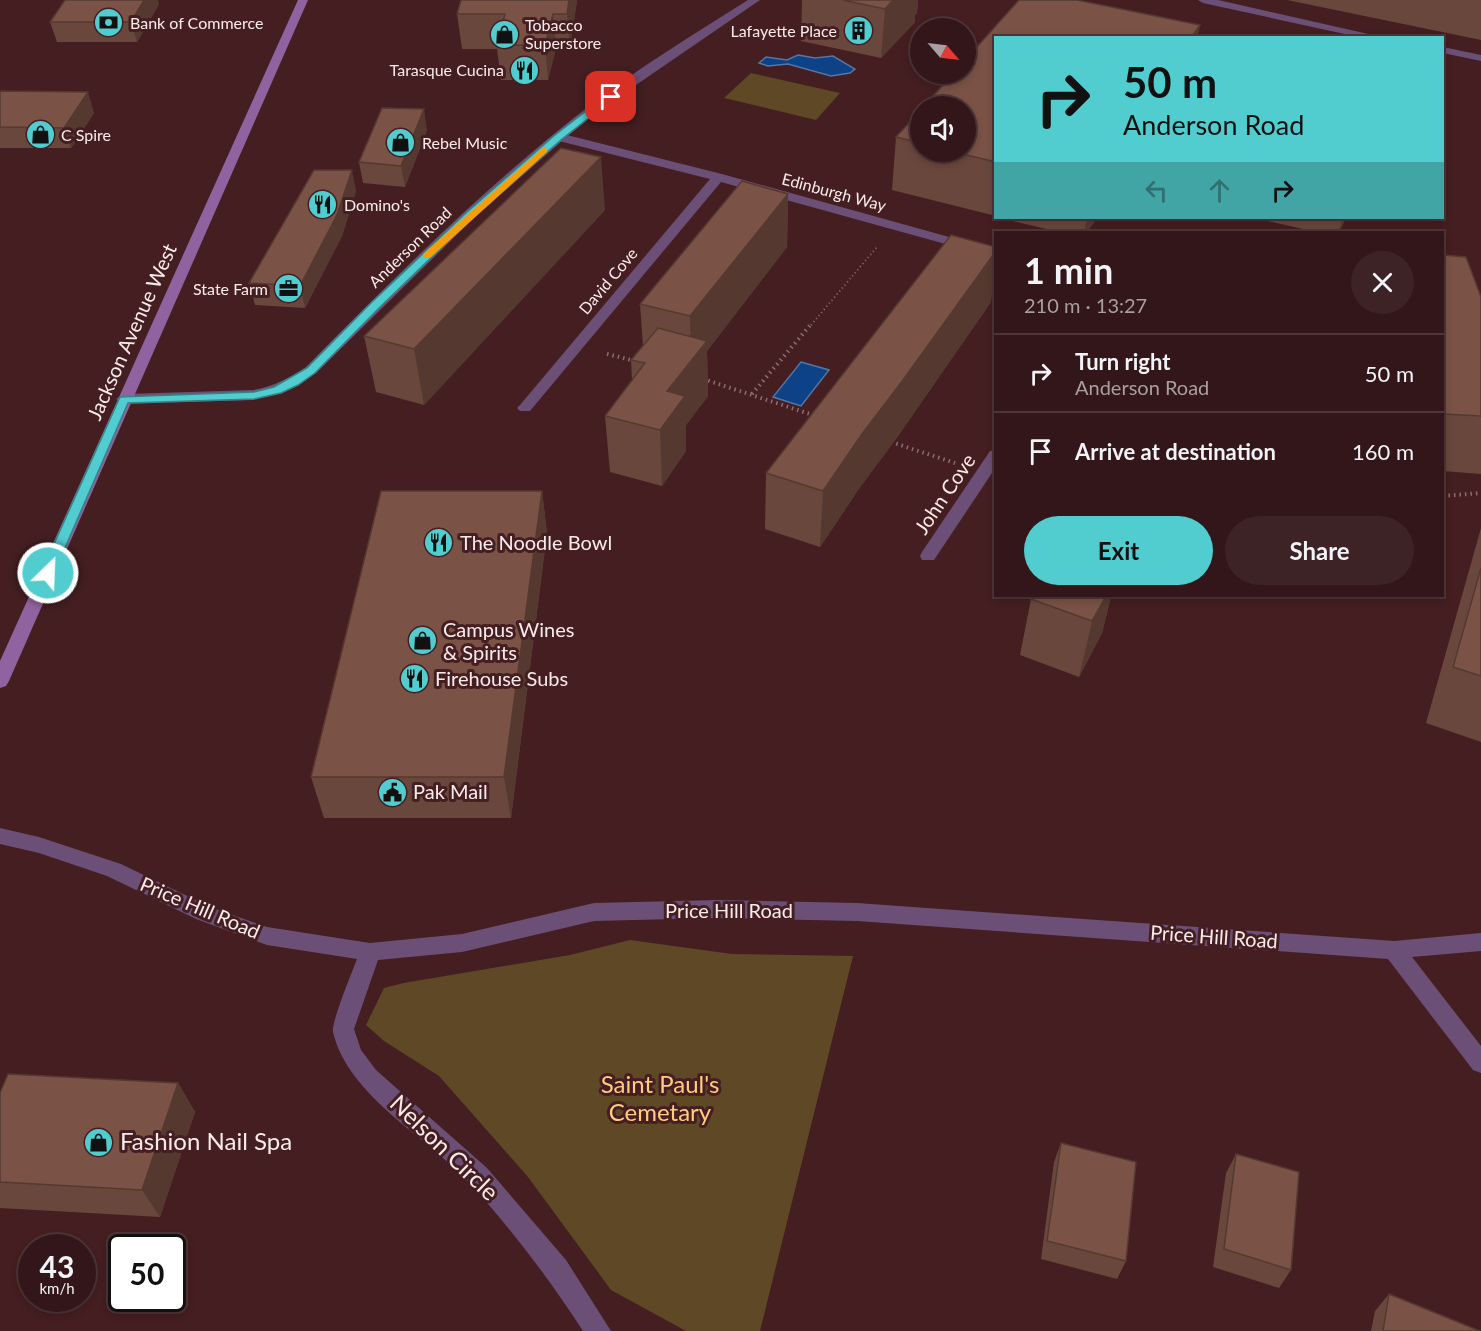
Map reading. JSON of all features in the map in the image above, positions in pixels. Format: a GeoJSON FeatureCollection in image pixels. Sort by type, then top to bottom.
{"type":"FeatureCollection","features":[{"type":"Feature","properties":{"kind":"main road","name":"Jackson Avenue West"},"geometry":{"type":"LineString","coordinates":[[0,681],[303,0]]}},
{"type":"Feature","properties":{"kind":"street","name":"Anderson Road"},"geometry":{"type":"LineString","coordinates":[[124,399],[254,395],[277,390],[294,382],[311,370],[469,215],[559,137],[594,108],[675,51],[755,0]]}},
{"type":"Feature","properties":{"kind":"street"},"geometry":{"type":"LineString","coordinates":[[1203,0],[1372,36]]}},
{"type":"Feature","properties":{"kind":"street"},"geometry":{"type":"LineString","coordinates":[[1444,50],[1481,58]]}},
{"type":"Feature","properties":{"kind":"street","name":"Edinburgh Way"},"geometry":{"type":"LineString","coordinates":[[559,137],[718,177],[994,253]]}},
{"type":"Feature","properties":{"kind":"street","name":"David Cove"},"geometry":{"type":"LineString","coordinates":[[525,408],[718,177]]}},
{"type":"Feature","properties":{"kind":"street","name":"John Cove"},"geometry":{"type":"LineString","coordinates":[[928,556],[994,458]]}},
{"type":"Feature","properties":{"kind":"street","name":"Price Hill Road"},"geometry":{"type":"LineString","coordinates":[[0,836],[39,845],[114,870],[203,913],[267,936],[370,952],[462,943],[594,912],[717,909],[857,912],[1394,950],[1481,942]]}},
{"type":"Feature","properties":{"kind":"street"},"geometry":{"type":"LineString","coordinates":[[1394,950],[1481,1063]]}},
{"type":"Feature","properties":{"kind":"street","name":"Nelson Circle"},"geometry":{"type":"LineString","coordinates":[[370,952],[343,1029],[351,1054],[368,1077],[479,1176],[557,1269],[598,1331]]}},
{"type":"Feature","properties":{"kind":"path"},"geometry":{"type":"LineString","coordinates":[[752,394],[895,226]]}},
{"type":"Feature","properties":{"kind":"path"},"geometry":{"type":"LineString","coordinates":[[577,346],[643,364]]}},
{"type":"Feature","properties":{"kind":"path"},"geometry":{"type":"LineString","coordinates":[[699,378],[818,417]]}},
{"type":"Feature","properties":{"kind":"path"},"geometry":{"type":"LineString","coordinates":[[885,439],[984,473]]}},
{"type":"Feature","properties":{"kind":"path"},"geometry":{"type":"LineString","coordinates":[[1444,496],[1481,493]]}},
{"type":"Feature","properties":{"kind":"green space"},"geometry":{"type":"Polygon","coordinates":[[[751,73],[840,93],[816,120],[724,98],[751,73]]]}},
{"type":"Feature","properties":{"kind":"green space","name":"Saint Paul's Cemetary"},"geometry":{"type":"Polygon","coordinates":[[[630,940],[732,954],[853,956],[760,1331],[686,1331],[611,1290],[528,1177],[439,1076],[384,1041],[366,1025],[384,988],[570,955],[630,940]]]}},
{"type":"Feature","properties":{"kind":"water"},"geometry":{"type":"Polygon","coordinates":[[[798,55],[815,58],[833,56],[855,69],[850,73],[831,76],[788,64],[768,66],[759,63],[766,57],[787,60],[798,55]]]}},
{"type":"Feature","properties":{"kind":"water"},"geometry":{"type":"Polygon","coordinates":[[[801,362],[829,370],[801,406],[773,397],[801,362]]]}},
{"type":"Feature","properties":{"kind":"building"},"geometry":{"type":"Polygon","coordinates":[[[65,0],[144,0],[131,22],[50,22],[65,0]]]}},
{"type":"Feature","properties":{"kind":"building"},"geometry":{"type":"Polygon","coordinates":[[[461,0],[569,0],[567,14],[553,14],[545,45],[497,45],[505,14],[457,14],[461,0]]]}},
{"type":"Feature","properties":{"kind":"building"},"geometry":{"type":"Polygon","coordinates":[[[843,0],[893,0],[885,9],[843,0]]]}},
{"type":"Feature","properties":{"kind":"building"},"geometry":{"type":"Polygon","coordinates":[[[1019,0],[1077,0],[1200,25],[1192,36],[994,36],[994,162],[976,157],[976,96],[933,96],[944,84],[976,84],[976,48],[1019,0]]]}},
{"type":"Feature","properties":{"kind":"building"},"geometry":{"type":"Polygon","coordinates":[[[1,91],[88,92],[64,128],[0,127],[1,91]]]}},
{"type":"Feature","properties":{"kind":"building"},"geometry":{"type":"Polygon","coordinates":[[[382,108],[424,109],[401,166],[359,162],[382,108]]]}},
{"type":"Feature","properties":{"kind":"building"},"geometry":{"type":"Polygon","coordinates":[[[910,122],[910,140],[896,137],[910,122]]]}},
{"type":"Feature","properties":{"kind":"building"},"geometry":{"type":"Polygon","coordinates":[[[561,148],[601,157],[414,349],[364,336],[561,148]]]}},
{"type":"Feature","properties":{"kind":"building"},"geometry":{"type":"Polygon","coordinates":[[[314,170],[352,170],[337,215],[300,286],[249,283],[314,170]]]}},
{"type":"Feature","properties":{"kind":"building"},"geometry":{"type":"Polygon","coordinates":[[[742,181],[788,194],[690,316],[640,304],[742,181]]]}},
{"type":"Feature","properties":{"kind":"building"},"geometry":{"type":"Polygon","coordinates":[[[951,235],[994,246],[994,254],[823,491],[766,473],[951,235]]]}},
{"type":"Feature","properties":{"kind":"building"},"geometry":{"type":"Polygon","coordinates":[[[1444,255],[1466,257],[1481,297],[1481,416],[1444,414],[1444,255]]]}},
{"type":"Feature","properties":{"kind":"building"},"geometry":{"type":"Polygon","coordinates":[[[658,328],[707,341],[667,391],[685,396],[660,430],[605,416],[645,363],[631,360],[658,328]]]}},
{"type":"Feature","properties":{"kind":"building"},"geometry":{"type":"Polygon","coordinates":[[[381,491],[542,491],[504,777],[311,777],[381,491]]]}},
{"type":"Feature","properties":{"kind":"building"},"geometry":{"type":"Polygon","coordinates":[[[1481,568],[1481,676],[1453,667],[1481,568]]]}},
{"type":"Feature","properties":{"kind":"building"},"geometry":{"type":"Polygon","coordinates":[[[1032,597],[1105,597],[1092,621],[1031,599],[1032,597]]]}},
{"type":"Feature","properties":{"kind":"building","name":"Fashion Nail Spa"},"geometry":{"type":"Polygon","coordinates":[[[8,1074],[178,1083],[142,1190],[0,1182],[0,1093],[8,1074]]]}},
{"type":"Feature","properties":{"kind":"building"},"geometry":{"type":"Polygon","coordinates":[[[1061,1143],[1136,1162],[1126,1261],[1047,1241],[1061,1143]]]}},
{"type":"Feature","properties":{"kind":"building"},"geometry":{"type":"Polygon","coordinates":[[[1236,1154],[1299,1172],[1291,1270],[1224,1249],[1236,1154]]]}},
{"type":"Feature","properties":{"kind":"building"},"geometry":{"type":"Polygon","coordinates":[[[1389,1294],[1480,1331],[1383,1331],[1389,1294]]]}},
{"type":"Feature","properties":{"kind":"slow traffic"},"geometry":{"type":"LineString","coordinates":[[427,256],[469,215],[544,150]]}},
{"type":"Feature","properties":{"kind":"place","name":"Bank of Commerce"},"geometry":{"type":"Point","coordinates":[109,23]}},
{"type":"Feature","properties":{"kind":"place","name":"Lafayette Place"},"geometry":{"type":"Point","coordinates":[858,31]}},
{"type":"Feature","properties":{"kind":"place","name":"Tobacco Superstore"},"geometry":{"type":"Point","coordinates":[504,34]}},
{"type":"Feature","properties":{"kind":"place","name":"Tarasque Cucina"},"geometry":{"type":"Point","coordinates":[525,70]}},
{"type":"Feature","properties":{"kind":"place","name":"C Spire"},"geometry":{"type":"Point","coordinates":[40,135]}},
{"type":"Feature","properties":{"kind":"place","name":"Rebel Music"},"geometry":{"type":"Point","coordinates":[401,143]}},
{"type":"Feature","properties":{"kind":"place","name":"Domino's"},"geometry":{"type":"Point","coordinates":[323,205]}},
{"type":"Feature","properties":{"kind":"place","name":"State Farm"},"geometry":{"type":"Point","coordinates":[289,289]}},
{"type":"Feature","properties":{"kind":"place","name":"The Noodle Bowl"},"geometry":{"type":"Point","coordinates":[439,543]}},
{"type":"Feature","properties":{"kind":"place","name":"Campus Wines & Spirits"},"geometry":{"type":"Point","coordinates":[422,641]}},
{"type":"Feature","properties":{"kind":"place","name":"Firehouse Subs"},"geometry":{"type":"Point","coordinates":[414,679]}},
{"type":"Feature","properties":{"kind":"place","name":"Pak Mail"},"geometry":{"type":"Point","coordinates":[392,792]}},
{"type":"Feature","properties":{"kind":"place","name":"Fashion Nail Spa"},"geometry":{"type":"Point","coordinates":[99,1142]}},
{"type":"Feature","properties":{"kind":"route"},"geometry":{"type":"LineString","coordinates":[[48,573],[124,399],[254,395],[277,390],[294,382],[311,370],[469,215],[559,137],[611,97]]}}]}
